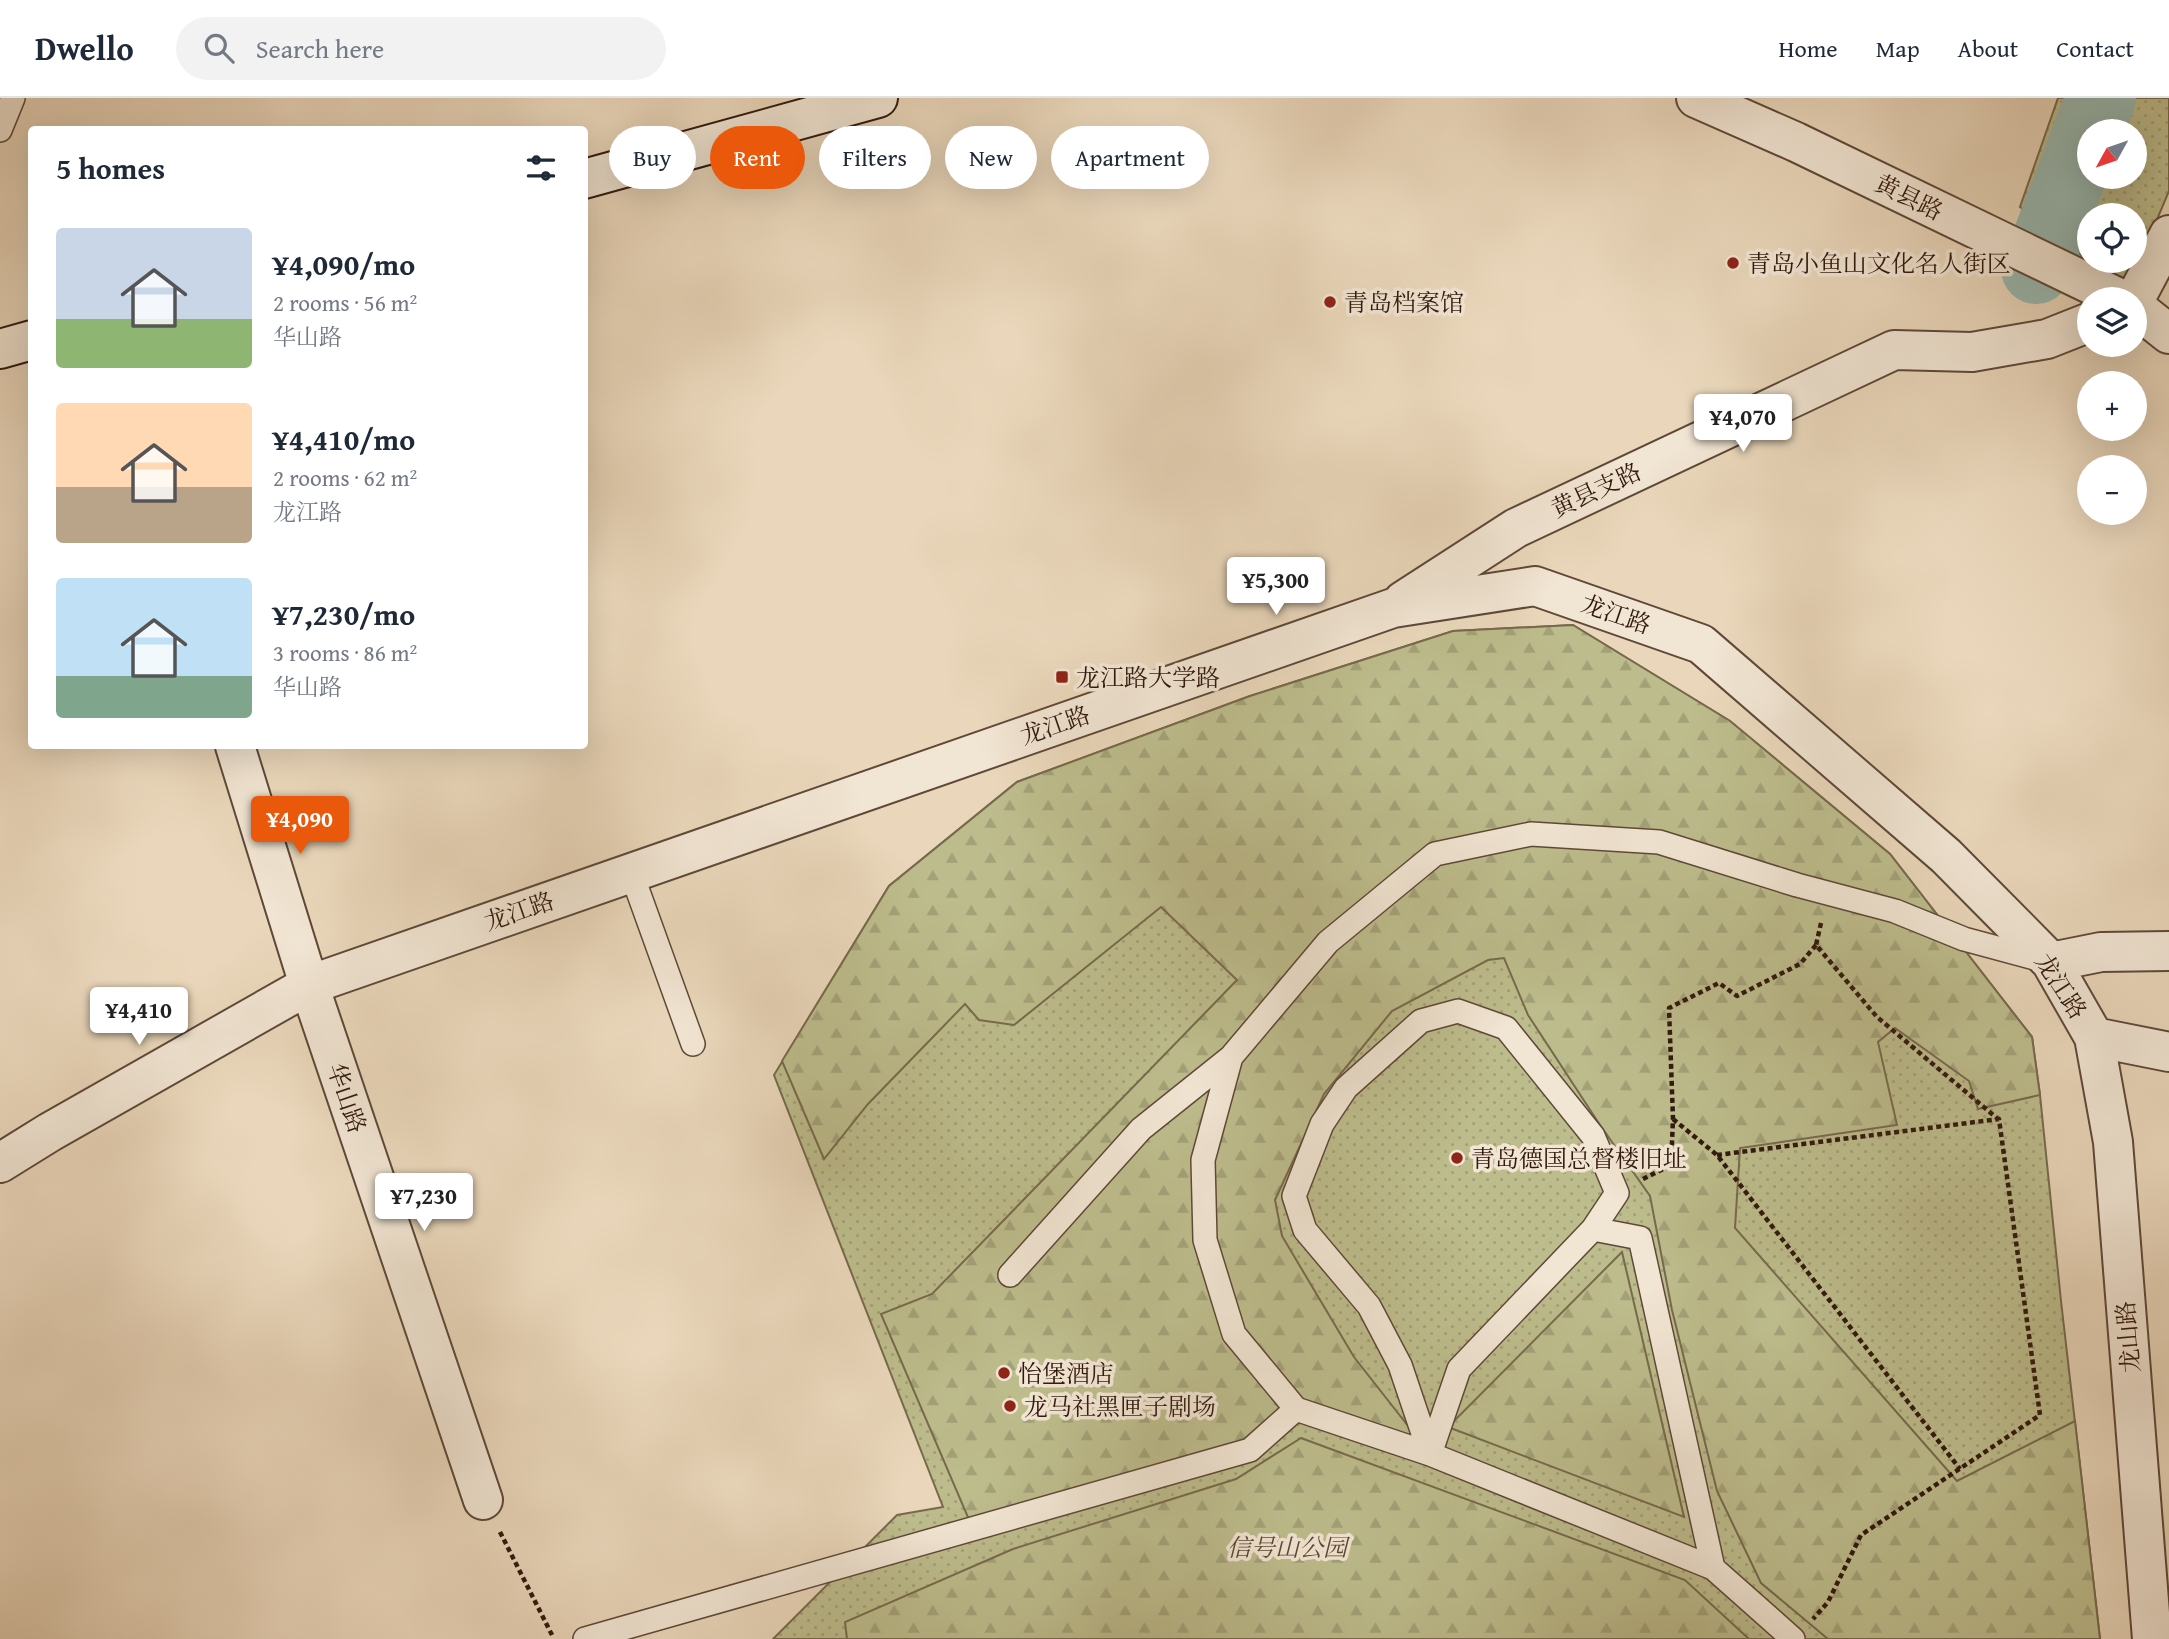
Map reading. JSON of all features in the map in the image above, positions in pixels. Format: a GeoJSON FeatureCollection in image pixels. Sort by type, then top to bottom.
{"type":"FeatureCollection","features":[{"type":"Feature","properties":{"kind":"street"},"geometry":{"type":"LineString","coordinates":[[588,178],[878,98]]}},
{"type":"Feature","properties":{"kind":"street","name":"黄县路"},"geometry":{"type":"LineString","coordinates":[[1696,98],[1796,142],[2096,287]]}},
{"type":"Feature","properties":{"kind":"street"},"geometry":{"type":"LineString","coordinates":[[2141,287],[2169,236]]}},
{"type":"Feature","properties":{"kind":"street"},"geometry":{"type":"LineString","coordinates":[[2147,317],[2169,334]]}},
{"type":"Feature","properties":{"kind":"street","name":"黄县支路"},"geometry":{"type":"LineString","coordinates":[[1393,607],[1516,528],[1894,350],[1972,352],[2047,339],[2077,327]]}},
{"type":"Feature","properties":{"kind":"street"},"geometry":{"type":"LineString","coordinates":[[0,349],[28,341]]}},
{"type":"Feature","properties":{"kind":"street","name":"龙江路"},"geometry":{"type":"LineString","coordinates":[[0,1163],[61,1125],[309,985],[1393,607],[1535,586],[1701,643],[1946,856],[2051,962],[2094,1037],[2169,1052]]}},
{"type":"Feature","properties":{"kind":"street","name":"华山路"},"geometry":{"type":"LineString","coordinates":[[236,749],[309,985],[483,1500]]}},
{"type":"Feature","properties":{"kind":"street"},"geometry":{"type":"LineString","coordinates":[[2051,962],[2101,952],[2169,951]]}},
{"type":"Feature","properties":{"kind":"street","name":"龙山路"},"geometry":{"type":"LineString","coordinates":[[2094,1037],[2113,1142],[2152,1639]]}},
{"type":"Feature","properties":{"kind":"lane"},"geometry":{"type":"LineString","coordinates":[[0,131],[13,98]]}},
{"type":"Feature","properties":{"kind":"lane"},"geometry":{"type":"LineString","coordinates":[[1010,1275],[1141,1129],[1231,1057],[1328,942],[1435,854],[1531,834],[1659,842],[1895,911],[1964,939],[2051,962]]}},
{"type":"Feature","properties":{"kind":"lane"},"geometry":{"type":"LineString","coordinates":[[631,873],[693,1045]]}},
{"type":"Feature","properties":{"kind":"lane"},"geometry":{"type":"LineString","coordinates":[[1458,1011],[1506,1028],[1593,1136],[1617,1193],[1594,1228],[1459,1369],[1430,1454],[1399,1365],[1369,1306],[1305,1230],[1294,1196],[1322,1125],[1346,1088],[1421,1021],[1458,1011]]}},
{"type":"Feature","properties":{"kind":"lane"},"geometry":{"type":"LineString","coordinates":[[1231,1057],[1203,1160],[1205,1240],[1234,1334],[1296,1409],[1430,1454],[1713,1568],[1793,1639]]}},
{"type":"Feature","properties":{"kind":"lane"},"geometry":{"type":"LineString","coordinates":[[1594,1228],[1640,1238],[1713,1568]]}},
{"type":"Feature","properties":{"kind":"lane"},"geometry":{"type":"LineString","coordinates":[[600,1638],[1250,1450],[1296,1409]]}},
{"type":"Feature","properties":{"kind":"path"},"geometry":{"type":"LineString","coordinates":[[1617,1193],[1671,1165],[1673,1119],[1669,1008],[1720,983],[1737,996],[1800,964],[1816,945],[1829,893]]}},
{"type":"Feature","properties":{"kind":"path"},"geometry":{"type":"LineString","coordinates":[[1812,1620],[1828,1602],[1861,1535],[2040,1415],[1999,1119],[1877,1017],[1816,945]]}},
{"type":"Feature","properties":{"kind":"path"},"geometry":{"type":"LineString","coordinates":[[1673,1119],[1717,1155],[1960,1469]]}},
{"type":"Feature","properties":{"kind":"path"},"geometry":{"type":"LineString","coordinates":[[1717,1155],[1999,1119]]}},
{"type":"Feature","properties":{"kind":"path"},"geometry":{"type":"LineString","coordinates":[[483,1500],[554,1639]]}},
{"type":"Feature","properties":{"kind":"green space"},"geometry":{"type":"Polygon","coordinates":[[[2058,98],[2169,98],[2169,191],[2147,243],[2147,203],[2077,203],[2077,252],[2020,207],[2058,98]]]}},
{"type":"Feature","properties":{"kind":"green space"},"geometry":{"type":"Polygon","coordinates":[[[2104,273],[2135,273],[2129,287],[2122,287],[2104,273]]]}},
{"type":"Feature","properties":{"kind":"green space"},"geometry":{"type":"Polygon","coordinates":[[[1573,625],[1730,721],[1890,854],[2032,1037],[2100,1639],[773,1639],[897,1515],[943,1507],[774,1075],[889,886],[1017,782],[1250,696],[1453,631],[1573,625]]]}},
{"type":"Feature","properties":{"kind":"green space"},"geometry":{"type":"Polygon","coordinates":[[[1573,625],[1730,721],[1890,854],[2032,1037],[2040,1095],[1978,1109],[1969,1081],[1895,1028],[1878,1042],[1897,1125],[1740,1148],[1735,1228],[1957,1481],[2075,1421],[2100,1639],[1828,1639],[1761,1583],[1717,1491],[1672,1310],[1650,1196],[1528,1015],[1504,958],[1488,960],[1392,1011],[1324,1094],[1275,1200],[1282,1236],[1354,1357],[1430,1454],[1296,1409],[1250,1450],[973,1529],[881,1314],[932,1294],[1237,980],[1161,907],[1014,1025],[979,1020],[965,1004],[868,1104],[824,1159],[782,1061],[889,886],[1017,782],[1250,696],[1453,631],[1573,625]]]}},
{"type":"Feature","properties":{"kind":"green space"},"geometry":{"type":"Polygon","coordinates":[[[1622,1252],[1684,1517],[1448,1427],[1622,1252]]]}},
{"type":"Feature","properties":{"kind":"green space","name":"信号山公园"},"geometry":{"type":"Polygon","coordinates":[[[1301,1438],[1685,1580],[1749,1639],[847,1639],[845,1622],[1013,1549],[1236,1479],[1301,1438]]]}},
{"type":"Feature","properties":{"kind":"waterway"},"geometry":{"type":"LineString","coordinates":[[2036,269],[2101,98]]}},
{"type":"Feature","properties":{"kind":"place","name":"青岛小鱼山文化名人街区"},"geometry":{"type":"Point","coordinates":[1733,263]}},
{"type":"Feature","properties":{"kind":"place","name":"青岛档案馆"},"geometry":{"type":"Point","coordinates":[1330,302]}},
{"type":"Feature","properties":{"kind":"place","name":"龙江路大学路"},"geometry":{"type":"Point","coordinates":[1062,677]}},
{"type":"Feature","properties":{"kind":"place","name":"青岛德国总督楼旧址"},"geometry":{"type":"Point","coordinates":[1457,1158]}},
{"type":"Feature","properties":{"kind":"place","name":"怡堡酒店"},"geometry":{"type":"Point","coordinates":[1004,1373]}},
{"type":"Feature","properties":{"kind":"place","name":"龙马社黑匣子剧场"},"geometry":{"type":"Point","coordinates":[1010,1406]}}]}
